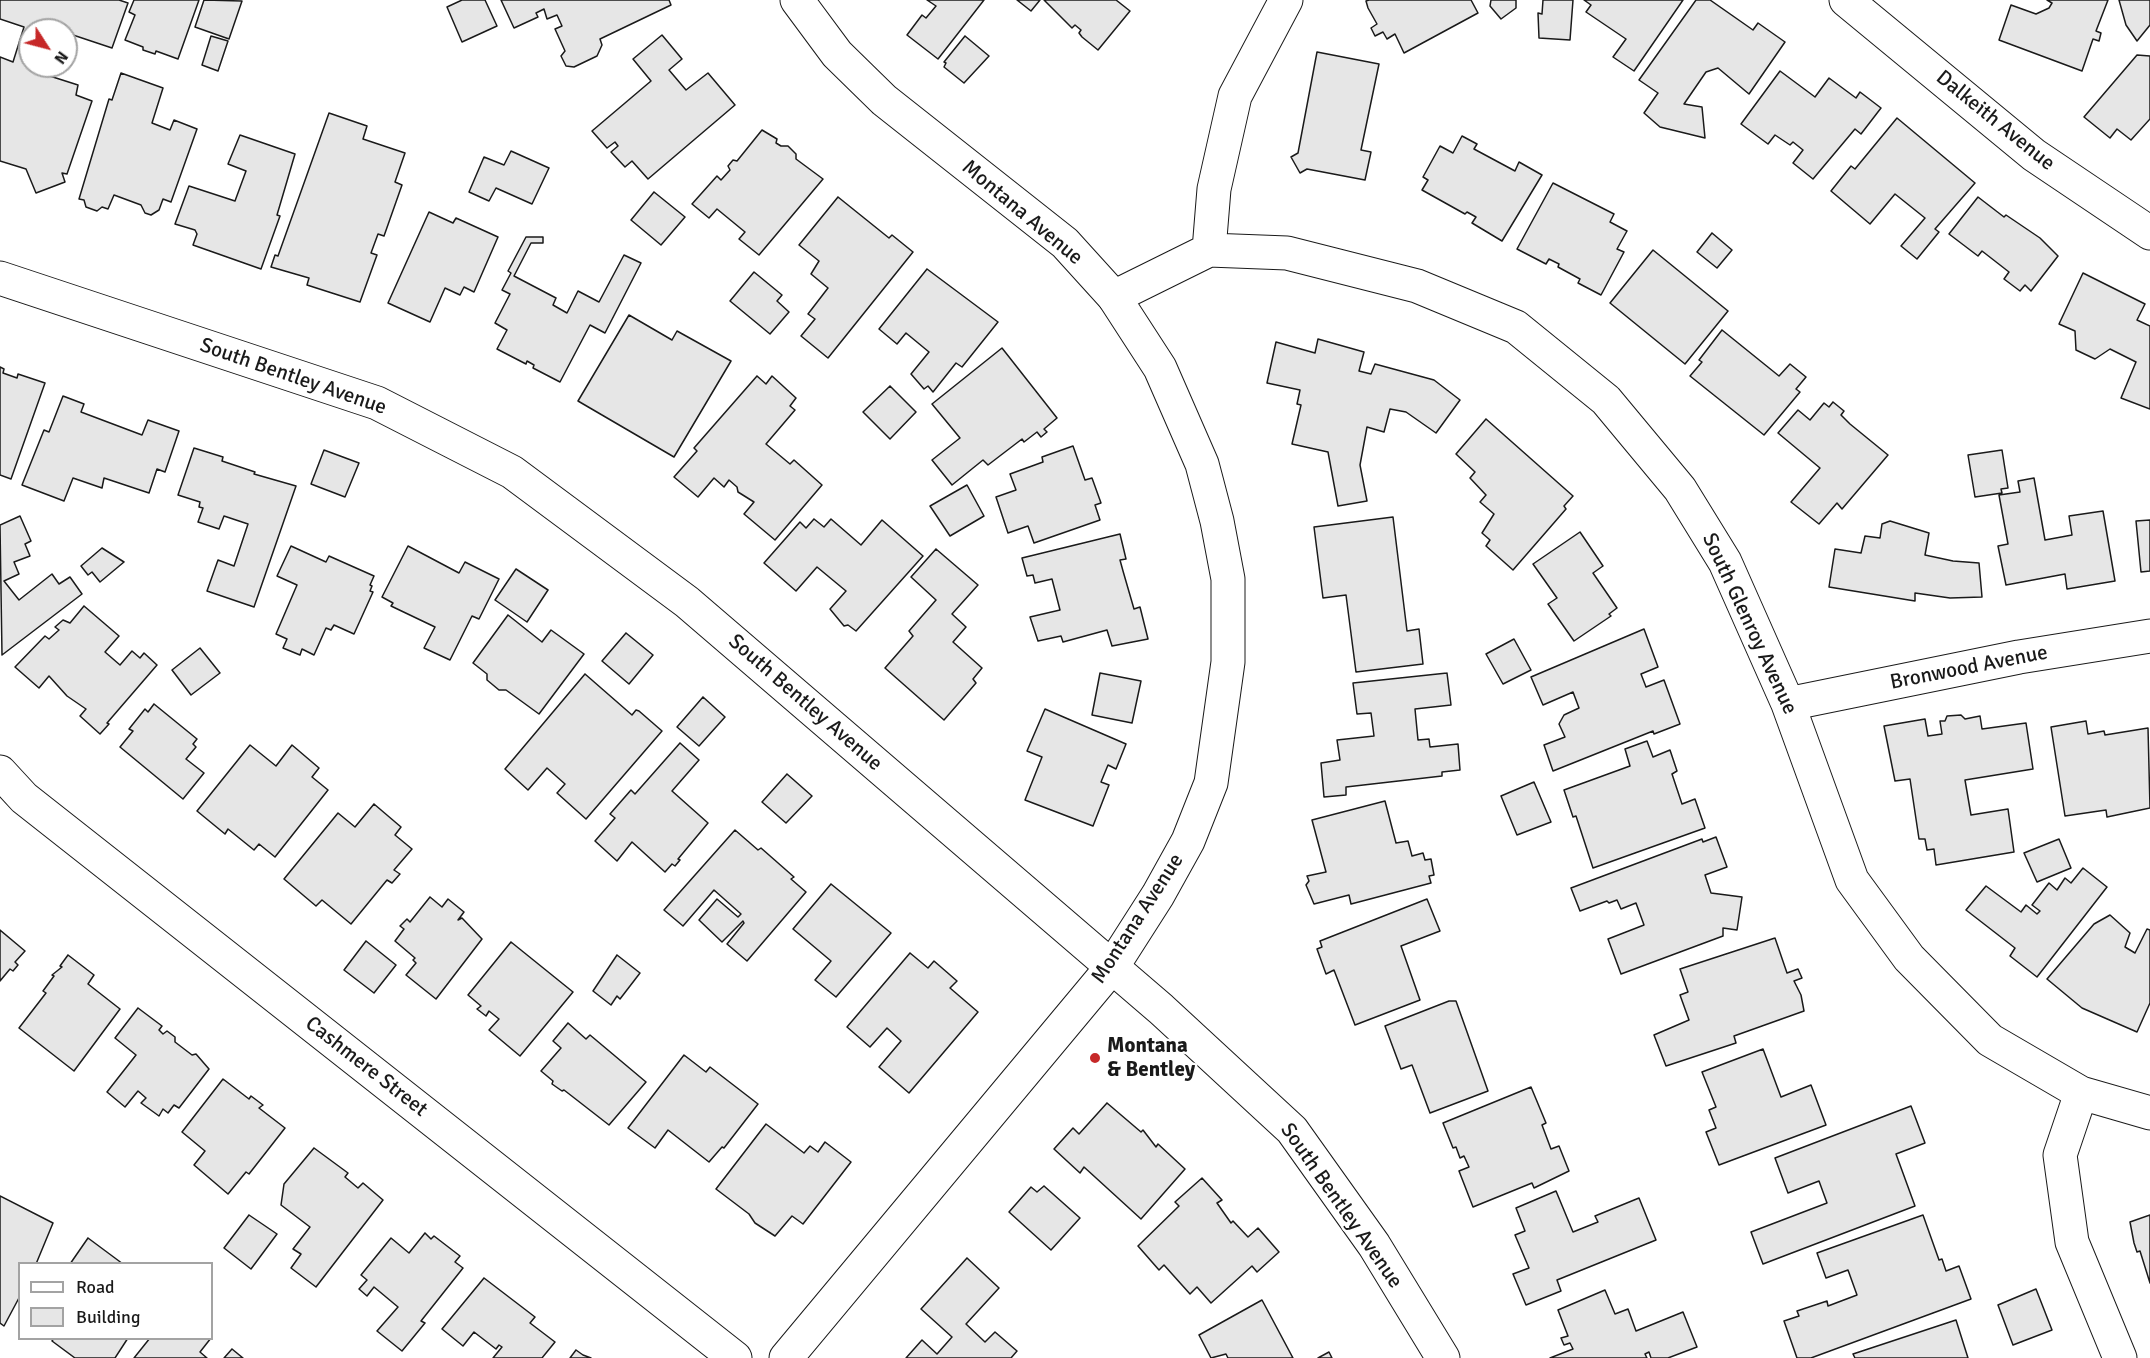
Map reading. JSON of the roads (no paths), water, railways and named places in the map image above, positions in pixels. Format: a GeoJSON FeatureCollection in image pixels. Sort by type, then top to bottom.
{"type":"FeatureCollection","features":[{"type":"Feature","properties":{"kind":"street","name":"Montana Avenue"},"geometry":{"type":"LineString","coordinates":[[786,1358],[1112,967],[1158,895],[1183,850],[1210,783],[1228,662],[1228,579],[1217,521],[1202,464],[1160,368],[1114,297],[1065,243],[884,100],[837,54],[797,0]]}},
{"type":"Feature","properties":{"kind":"street"},"geometry":{"type":"LineString","coordinates":[[1209,250],[1214,189],[1235,96],[1286,0]]}},
{"type":"Feature","properties":{"kind":"street","name":"Dalkeith Avenue"},"geometry":{"type":"LineString","coordinates":[[1858,3],[2034,155],[2150,233]]}},
{"type":"Feature","properties":{"kind":"street","name":"South Glenroy Avenue"},"geometry":{"type":"LineString","coordinates":[[1114,297],[1209,250],[1297,255],[1417,286],[1516,327],[1606,400],[1680,489],[1725,562],[1788,704],[1852,880],[1909,958],[1989,1040],[2081,1093],[2150,1113]]}},
{"type":"Feature","properties":{"kind":"street","name":"South Bentley Avenue"},"geometry":{"type":"LineString","coordinates":[[0,278],[377,403],[512,472],[687,602],[1112,967],[1292,1131],[1374,1245],[1443,1358]]}},
{"type":"Feature","properties":{"kind":"street","name":"Bronwood Avenue"},"geometry":{"type":"LineString","coordinates":[[1788,704],[2019,657],[2150,636]]}},
{"type":"Feature","properties":{"kind":"street","name":"Cashmere Street"},"geometry":{"type":"LineString","coordinates":[[0,772],[24,798],[735,1358]]}},
{"type":"Feature","properties":{"kind":"street"},"geometry":{"type":"LineString","coordinates":[[2081,1093],[2060,1155],[2072,1242],[2120,1358]]}},
{"type":"Feature","properties":{"kind":"place","name":"Montana & Bentley"},"geometry":{"type":"Point","coordinates":[1095,1058]}}]}
